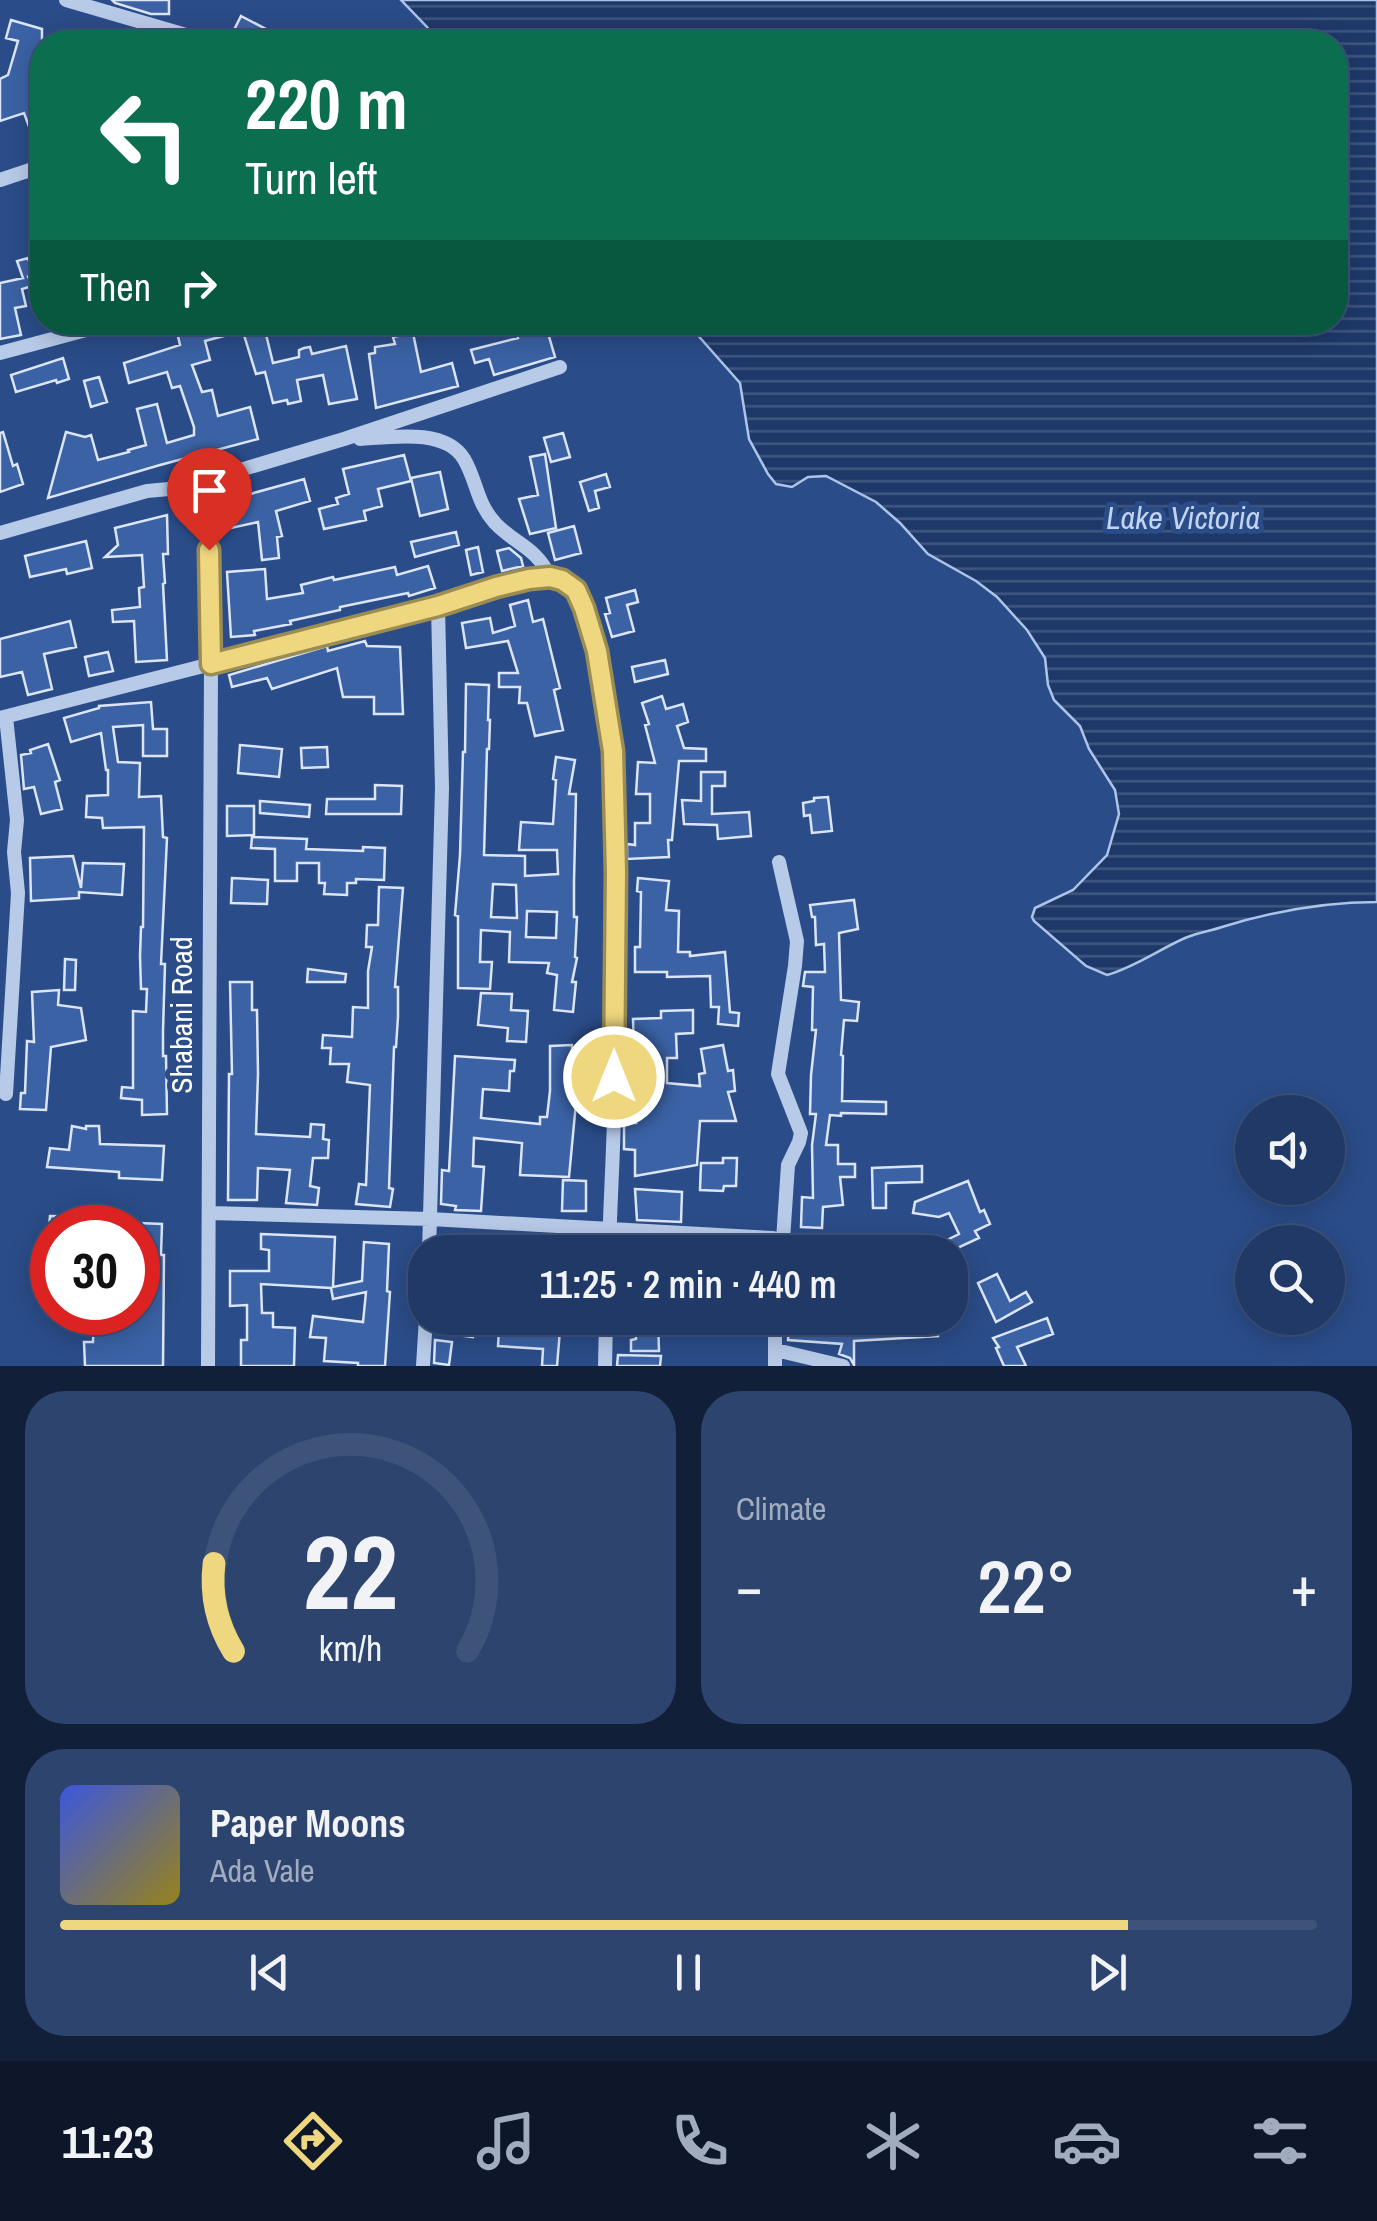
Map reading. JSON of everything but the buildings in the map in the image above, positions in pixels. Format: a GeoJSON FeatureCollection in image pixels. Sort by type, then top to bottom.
{"type":"FeatureCollection","features":[{"type":"Feature","properties":{"kind":"street"},"geometry":{"type":"LineString","coordinates":[[66,0],[169,30]]}},
{"type":"Feature","properties":{"kind":"street"},"geometry":{"type":"LineString","coordinates":[[0,180],[30,170]]}},
{"type":"Feature","properties":{"kind":"street"},"geometry":{"type":"LineString","coordinates":[[0,353],[67,335]]}},
{"type":"Feature","properties":{"kind":"street"},"geometry":{"type":"LineString","coordinates":[[0,533],[146,491],[180,488],[344,439],[560,367]]}},
{"type":"Feature","properties":{"kind":"street"},"geometry":{"type":"LineString","coordinates":[[344,439],[416,438],[452,446],[464,459],[484,511],[510,538],[535,553],[550,577]]}},
{"type":"Feature","properties":{"kind":"street","name":"Shabani Road"},"geometry":{"type":"LineString","coordinates":[[180,488],[204,504],[209,550],[208,1366]]}},
{"type":"Feature","properties":{"kind":"street"},"geometry":{"type":"LineString","coordinates":[[6,1094],[18,893],[14,852],[17,820],[3,718],[438,606],[496,587],[550,577],[576,590],[584,608],[597,651],[613,751],[616,872],[610,1235]]}},
{"type":"Feature","properties":{"kind":"street"},"geometry":{"type":"LineString","coordinates":[[429,1235],[442,788],[438,606]]}},
{"type":"Feature","properties":{"kind":"street"},"geometry":{"type":"LineString","coordinates":[[778,1235],[788,1165],[800,1132],[778,1074],[797,941],[779,862]]}},
{"type":"Feature","properties":{"kind":"street"},"geometry":{"type":"LineString","coordinates":[[210,1213],[430,1219],[670,1235]]}},
{"type":"Feature","properties":{"kind":"street"},"geometry":{"type":"LineString","coordinates":[[424,1366],[425,1335]]}},
{"type":"Feature","properties":{"kind":"street"},"geometry":{"type":"LineString","coordinates":[[604,1366],[605,1335]]}},
{"type":"Feature","properties":{"kind":"street"},"geometry":{"type":"LineString","coordinates":[[776,1358],[842,1366]]}},
{"type":"Feature","properties":{"kind":"water","name":"Lake Victoria"},"geometry":{"type":"Polygon","coordinates":[[[401,0],[1377,0],[1377,902],[1318,906],[1241,921],[1185,938],[1107,975],[1086,966],[1032,917],[1035,908],[1073,890],[1107,855],[1119,814],[1115,790],[1089,749],[1080,726],[1054,700],[1045,658],[1027,630],[997,597],[928,554],[876,502],[826,476],[808,477],[792,487],[776,484],[749,439],[740,383],[698,335],[1348,335],[1348,30],[427,27],[401,0]]]}},
{"type":"Feature","properties":{"kind":"route"},"geometry":{"type":"LineString","coordinates":[[209,550],[211,664],[529,579],[550,577],[576,590],[597,651],[613,751],[614,1077]]}}]}
